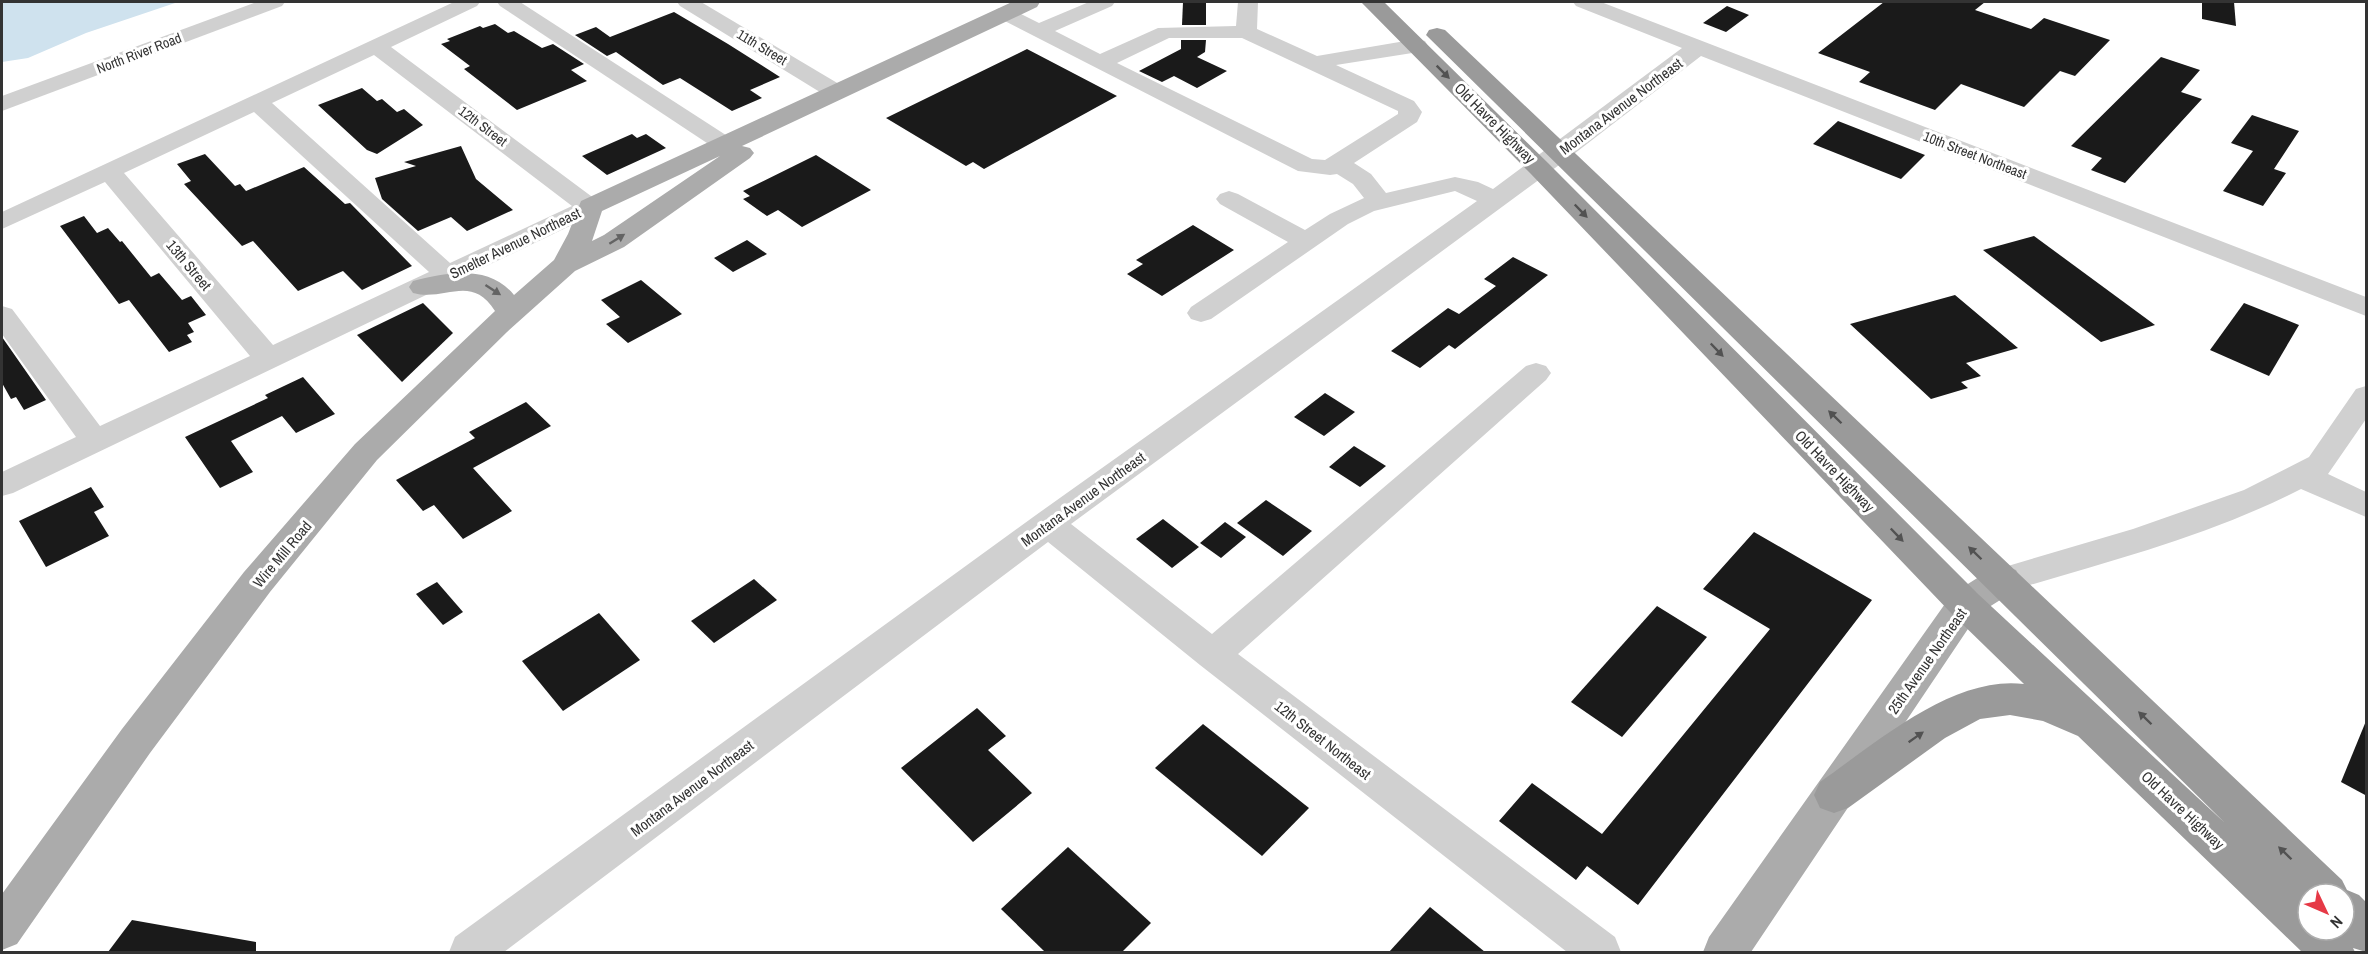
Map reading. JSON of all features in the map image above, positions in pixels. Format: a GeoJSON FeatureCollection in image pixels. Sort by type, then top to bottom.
{"type":"FeatureCollection","features":[{"type":"Feature","properties":{"kind":"highway","name":"Old Havre Highway"},"geometry":{"type":"LineString","coordinates":[[1372,2],[1417,46],[1550,160],[2003,580],[2315,882]]}},
{"type":"Feature","properties":{"kind":"highway","name":"Old Havre Highway"},"geometry":{"type":"LineString","coordinates":[[1402,2],[1965,604],[2296,917]]}},
{"type":"Feature","properties":{"kind":"highway"},"geometry":{"type":"LineString","coordinates":[[1834,795],[1943,718],[1970,704],[1988,700],[2023,700],[2062,712],[2099,731]]}},
{"type":"Feature","properties":{"kind":"highway"},"geometry":{"type":"LineString","coordinates":[[2356,921],[2367,932]]}},
{"type":"Feature","properties":{"kind":"main road","name":"Smelter Avenue Northeast"},"geometry":{"type":"LineString","coordinates":[[590,207],[1019,5]]}},
{"type":"Feature","properties":{"kind":"main road"},"geometry":{"type":"LineString","coordinates":[[565,265],[614,241],[737,156],[836,92]]}},
{"type":"Feature","properties":{"kind":"main road","name":"Wire Mill Road"},"geometry":{"type":"LineString","coordinates":[[2,929],[136,741],[258,582],[366,452],[511,313],[565,265],[582,234],[590,207]]}},
{"type":"Feature","properties":{"kind":"main road"},"geometry":{"type":"LineString","coordinates":[[436,281],[467,281],[488,285],[501,296],[511,313]]}},
{"type":"Feature","properties":{"kind":"main road","name":"25th Avenue Northeast"},"geometry":{"type":"LineString","coordinates":[[1725,952],[1965,604],[2003,580]]}},
{"type":"Feature","properties":{"kind":"street","name":"North River Road"},"geometry":{"type":"LineString","coordinates":[[2,104],[275,2]]}},
{"type":"Feature","properties":{"kind":"street"},"geometry":{"type":"LineString","coordinates":[[2,221],[470,2]]}},
{"type":"Feature","properties":{"kind":"street"},"geometry":{"type":"LineString","coordinates":[[507,2],[724,144]]}},
{"type":"Feature","properties":{"kind":"street","name":"11th Street"},"geometry":{"type":"LineString","coordinates":[[687,2],[836,92]]}},
{"type":"Feature","properties":{"kind":"street"},"geometry":{"type":"LineString","coordinates":[[1038,31],[1104,2]]}},
{"type":"Feature","properties":{"kind":"street"},"geometry":{"type":"LineString","coordinates":[[1246,32],[1248,2]]}},
{"type":"Feature","properties":{"kind":"street","name":"10th Street Northeast"},"geometry":{"type":"LineString","coordinates":[[1583,2],[2367,308]]}},
{"type":"Feature","properties":{"kind":"street"},"geometry":{"type":"LineString","coordinates":[[1019,5],[1038,31],[1100,63],[1307,166],[1330,168],[1409,117],[1410,112],[1406,106],[1246,32],[1158,34],[1100,63]]}},
{"type":"Feature","properties":{"kind":"street","name":"12th Street"},"geometry":{"type":"LineString","coordinates":[[375,46],[590,207]]}},
{"type":"Feature","properties":{"kind":"street"},"geometry":{"type":"LineString","coordinates":[[1318,65],[1327,60],[1417,46]]}},
{"type":"Feature","properties":{"kind":"street","name":"Montana Avenue Northeast"},"geometry":{"type":"LineString","coordinates":[[470,952],[1048,524],[1550,160],[1698,47]]}},
{"type":"Feature","properties":{"kind":"street"},"geometry":{"type":"LineString","coordinates":[[256,101],[436,281]]}},
{"type":"Feature","properties":{"kind":"street"},"geometry":{"type":"LineString","coordinates":[[1337,163],[1362,179],[1380,202]]}},
{"type":"Feature","properties":{"kind":"street","name":"13th Street"},"geometry":{"type":"LineString","coordinates":[[108,170],[269,360]]}},
{"type":"Feature","properties":{"kind":"street"},"geometry":{"type":"LineString","coordinates":[[1201,313],[1339,219],[1365,206],[1455,184],[1469,187],[1495,200]]}},
{"type":"Feature","properties":{"kind":"street"},"geometry":{"type":"LineString","coordinates":[[1229,199],[1306,241]]}},
{"type":"Feature","properties":{"kind":"street","name":"Smelter Avenue Northeast"},"geometry":{"type":"LineString","coordinates":[[2,485],[590,207]]}},
{"type":"Feature","properties":{"kind":"street"},"geometry":{"type":"LineString","coordinates":[[2,315],[95,441]]}},
{"type":"Feature","properties":{"kind":"street"},"geometry":{"type":"LineString","coordinates":[[1213,656],[1536,373]]}},
{"type":"Feature","properties":{"kind":"street","name":"25th Avenue Northeast"},"geometry":{"type":"LineString","coordinates":[[2003,580],[2140,540],[2255,498],[2320,465],[2367,396]]}},
{"type":"Feature","properties":{"kind":"street"},"geometry":{"type":"LineString","coordinates":[[2300,475],[2367,505]]}},
{"type":"Feature","properties":{"kind":"street","name":"12th Street Northeast"},"geometry":{"type":"LineString","coordinates":[[1048,524],[1213,656],[1600,952]]}},
{"type":"Feature","properties":{"kind":"water"},"geometry":{"type":"Polygon","coordinates":[[[2,2],[178,2],[86,33],[28,58],[2,62],[2,2]]]}},
{"type":"Feature","properties":{"kind":"building"},"geometry":{"type":"Polygon","coordinates":[[[1183,2],[1206,2],[1206,25],[1182,25],[1183,2]]]}},
{"type":"Feature","properties":{"kind":"building"},"geometry":{"type":"Polygon","coordinates":[[[1884,2],[1985,2],[1975,10],[2031,29],[2044,18],[2110,40],[2075,76],[2060,71],[2024,107],[1961,84],[1935,110],[1859,82],[1870,72],[1818,53],[1884,2]]]}},
{"type":"Feature","properties":{"kind":"building"},"geometry":{"type":"Polygon","coordinates":[[[2202,2],[2234,2],[2236,26],[2202,19],[2202,2]]]}},
{"type":"Feature","properties":{"kind":"building"},"geometry":{"type":"Polygon","coordinates":[[[1727,6],[1749,15],[1726,32],[1703,23],[1727,6]]]}},
{"type":"Feature","properties":{"kind":"building"},"geometry":{"type":"Polygon","coordinates":[[[674,12],[780,77],[750,90],[762,98],[732,111],[680,78],[663,85],[616,52],[607,56],[575,35],[596,27],[610,37],[674,12]]]}},
{"type":"Feature","properties":{"kind":"building"},"geometry":{"type":"Polygon","coordinates":[[[495,24],[508,33],[514,31],[542,48],[553,44],[584,64],[571,70],[587,81],[517,110],[464,69],[470,66],[441,44],[450,41],[447,39],[480,26],[483,28],[495,24]]]}},
{"type":"Feature","properties":{"kind":"building"},"geometry":{"type":"Polygon","coordinates":[[[1181,40],[1206,40],[1205,52],[1197,57],[1227,71],[1197,88],[1174,76],[1162,82],[1139,71],[1181,49],[1181,40]]]}},
{"type":"Feature","properties":{"kind":"building"},"geometry":{"type":"Polygon","coordinates":[[[1027,49],[1117,96],[984,169],[973,162],[966,166],[886,118],[1027,49]]]}},
{"type":"Feature","properties":{"kind":"building"},"geometry":{"type":"Polygon","coordinates":[[[2161,57],[2200,70],[2181,92],[2202,99],[2125,183],[2091,170],[2102,158],[2071,146],[2161,57]]]}},
{"type":"Feature","properties":{"kind":"building"},"geometry":{"type":"Polygon","coordinates":[[[362,88],[377,101],[382,99],[397,112],[404,109],[423,125],[377,154],[367,150],[318,105],[362,88]]]}},
{"type":"Feature","properties":{"kind":"building"},"geometry":{"type":"Polygon","coordinates":[[[2252,115],[2299,131],[2274,169],[2286,173],[2263,206],[2223,191],[2253,151],[2231,143],[2252,115]]]}},
{"type":"Feature","properties":{"kind":"building"},"geometry":{"type":"Polygon","coordinates":[[[1838,121],[1925,155],[1901,179],[1813,144],[1838,121]]]}},
{"type":"Feature","properties":{"kind":"building"},"geometry":{"type":"Polygon","coordinates":[[[632,134],[637,138],[646,134],[666,148],[607,175],[582,156],[632,134]]]}},
{"type":"Feature","properties":{"kind":"building"},"geometry":{"type":"Polygon","coordinates":[[[461,146],[476,179],[513,210],[467,231],[451,217],[418,231],[382,199],[375,178],[416,166],[404,162],[461,146]]]}},
{"type":"Feature","properties":{"kind":"building"},"geometry":{"type":"Polygon","coordinates":[[[205,154],[235,186],[240,184],[246,191],[304,167],[345,204],[350,203],[412,266],[362,290],[343,271],[298,291],[253,241],[242,246],[184,184],[191,181],[177,164],[205,154]]]}},
{"type":"Feature","properties":{"kind":"building"},"geometry":{"type":"Polygon","coordinates":[[[816,155],[871,190],[802,227],[778,210],[767,216],[743,199],[750,196],[743,191],[816,155]]]}},
{"type":"Feature","properties":{"kind":"building"},"geometry":{"type":"Polygon","coordinates":[[[84,216],[97,233],[108,228],[120,242],[122,241],[151,277],[159,273],[182,300],[191,296],[206,315],[188,323],[194,332],[187,335],[192,342],[169,352],[129,300],[119,304],[60,226],[84,216]]]}},
{"type":"Feature","properties":{"kind":"building"},"geometry":{"type":"Polygon","coordinates":[[[1193,225],[1234,250],[1162,296],[1127,274],[1143,264],[1136,260],[1193,225]]]}},
{"type":"Feature","properties":{"kind":"building"},"geometry":{"type":"Polygon","coordinates":[[[2034,236],[2155,325],[2101,342],[1983,250],[2034,236]]]}},
{"type":"Feature","properties":{"kind":"building"},"geometry":{"type":"Polygon","coordinates":[[[747,240],[767,254],[733,272],[714,258],[747,240]]]}},
{"type":"Feature","properties":{"kind":"building"},"geometry":{"type":"Polygon","coordinates":[[[1513,257],[1548,275],[1455,349],[1449,345],[1420,368],[1391,351],[1448,308],[1459,314],[1496,286],[1484,279],[1513,257]]]}},
{"type":"Feature","properties":{"kind":"building"},"geometry":{"type":"Polygon","coordinates":[[[641,280],[682,314],[628,343],[606,324],[620,317],[601,300],[641,280]]]}},
{"type":"Feature","properties":{"kind":"building"},"geometry":{"type":"Polygon","coordinates":[[[1955,295],[2018,348],[1966,363],[1981,376],[1961,382],[1968,388],[1931,399],[1850,324],[1955,295]]]}},
{"type":"Feature","properties":{"kind":"building"},"geometry":{"type":"Polygon","coordinates":[[[423,303],[453,333],[402,382],[357,335],[423,303]]]}},
{"type":"Feature","properties":{"kind":"building"},"geometry":{"type":"Polygon","coordinates":[[[2244,303],[2299,325],[2269,376],[2210,350],[2244,303]]]}},
{"type":"Feature","properties":{"kind":"building"},"geometry":{"type":"Polygon","coordinates":[[[2,337],[46,400],[24,410],[16,397],[11,399],[2,383],[2,337]]]}},
{"type":"Feature","properties":{"kind":"building"},"geometry":{"type":"Polygon","coordinates":[[[303,377],[335,414],[296,433],[282,416],[231,441],[253,472],[220,488],[185,437],[268,398],[265,395],[303,377]]]}},
{"type":"Feature","properties":{"kind":"building"},"geometry":{"type":"Polygon","coordinates":[[[1325,393],[1355,412],[1324,436],[1294,417],[1325,393]]]}},
{"type":"Feature","properties":{"kind":"building"},"geometry":{"type":"Polygon","coordinates":[[[526,402],[551,426],[473,468],[512,511],[463,539],[434,505],[423,511],[396,480],[475,438],[469,432],[526,402]]]}},
{"type":"Feature","properties":{"kind":"building"},"geometry":{"type":"Polygon","coordinates":[[[1354,446],[1386,466],[1360,487],[1329,467],[1354,446]]]}},
{"type":"Feature","properties":{"kind":"building"},"geometry":{"type":"Polygon","coordinates":[[[91,487],[104,507],[94,512],[109,536],[46,567],[19,521],[91,487]]]}},
{"type":"Feature","properties":{"kind":"building"},"geometry":{"type":"Polygon","coordinates":[[[1266,500],[1312,531],[1283,556],[1237,523],[1266,500]]]}},
{"type":"Feature","properties":{"kind":"building"},"geometry":{"type":"Polygon","coordinates":[[[1163,519],[1199,547],[1172,568],[1136,539],[1163,519]]]}},
{"type":"Feature","properties":{"kind":"building"},"geometry":{"type":"Polygon","coordinates":[[[1225,522],[1246,537],[1221,558],[1200,543],[1225,522]]]}},
{"type":"Feature","properties":{"kind":"building"},"geometry":{"type":"Polygon","coordinates":[[[1754,532],[1872,600],[1638,905],[1587,866],[1576,880],[1499,821],[1532,783],[1602,834],[1770,629],[1703,589],[1754,532]]]}},
{"type":"Feature","properties":{"kind":"building"},"geometry":{"type":"Polygon","coordinates":[[[754,579],[777,600],[714,643],[691,621],[754,579]]]}},
{"type":"Feature","properties":{"kind":"building"},"geometry":{"type":"Polygon","coordinates":[[[437,582],[463,612],[443,625],[416,594],[437,582]]]}},
{"type":"Feature","properties":{"kind":"building"},"geometry":{"type":"Polygon","coordinates":[[[1657,606],[1707,637],[1622,737],[1571,702],[1657,606]]]}},
{"type":"Feature","properties":{"kind":"building"},"geometry":{"type":"Polygon","coordinates":[[[599,613],[640,660],[563,711],[522,661],[599,613]]]}},
{"type":"Feature","properties":{"kind":"building"},"geometry":{"type":"Polygon","coordinates":[[[977,708],[1006,736],[988,750],[1032,793],[973,842],[901,768],[977,708]]]}},
{"type":"Feature","properties":{"kind":"building"},"geometry":{"type":"Polygon","coordinates":[[[2367,721],[2367,796],[2341,782],[2367,721]]]}},
{"type":"Feature","properties":{"kind":"building"},"geometry":{"type":"Polygon","coordinates":[[[1203,724],[1309,808],[1262,856],[1155,768],[1203,724]]]}},
{"type":"Feature","properties":{"kind":"building"},"geometry":{"type":"Polygon","coordinates":[[[1068,847],[1151,923],[1122,952],[1045,952],[1001,909],[1068,847]]]}},
{"type":"Feature","properties":{"kind":"building"},"geometry":{"type":"Polygon","coordinates":[[[1430,907],[1485,952],[1389,952],[1430,907]]]}},
{"type":"Feature","properties":{"kind":"building"},"geometry":{"type":"Polygon","coordinates":[[[132,920],[256,942],[256,952],[108,952],[132,920]]]}}]}
